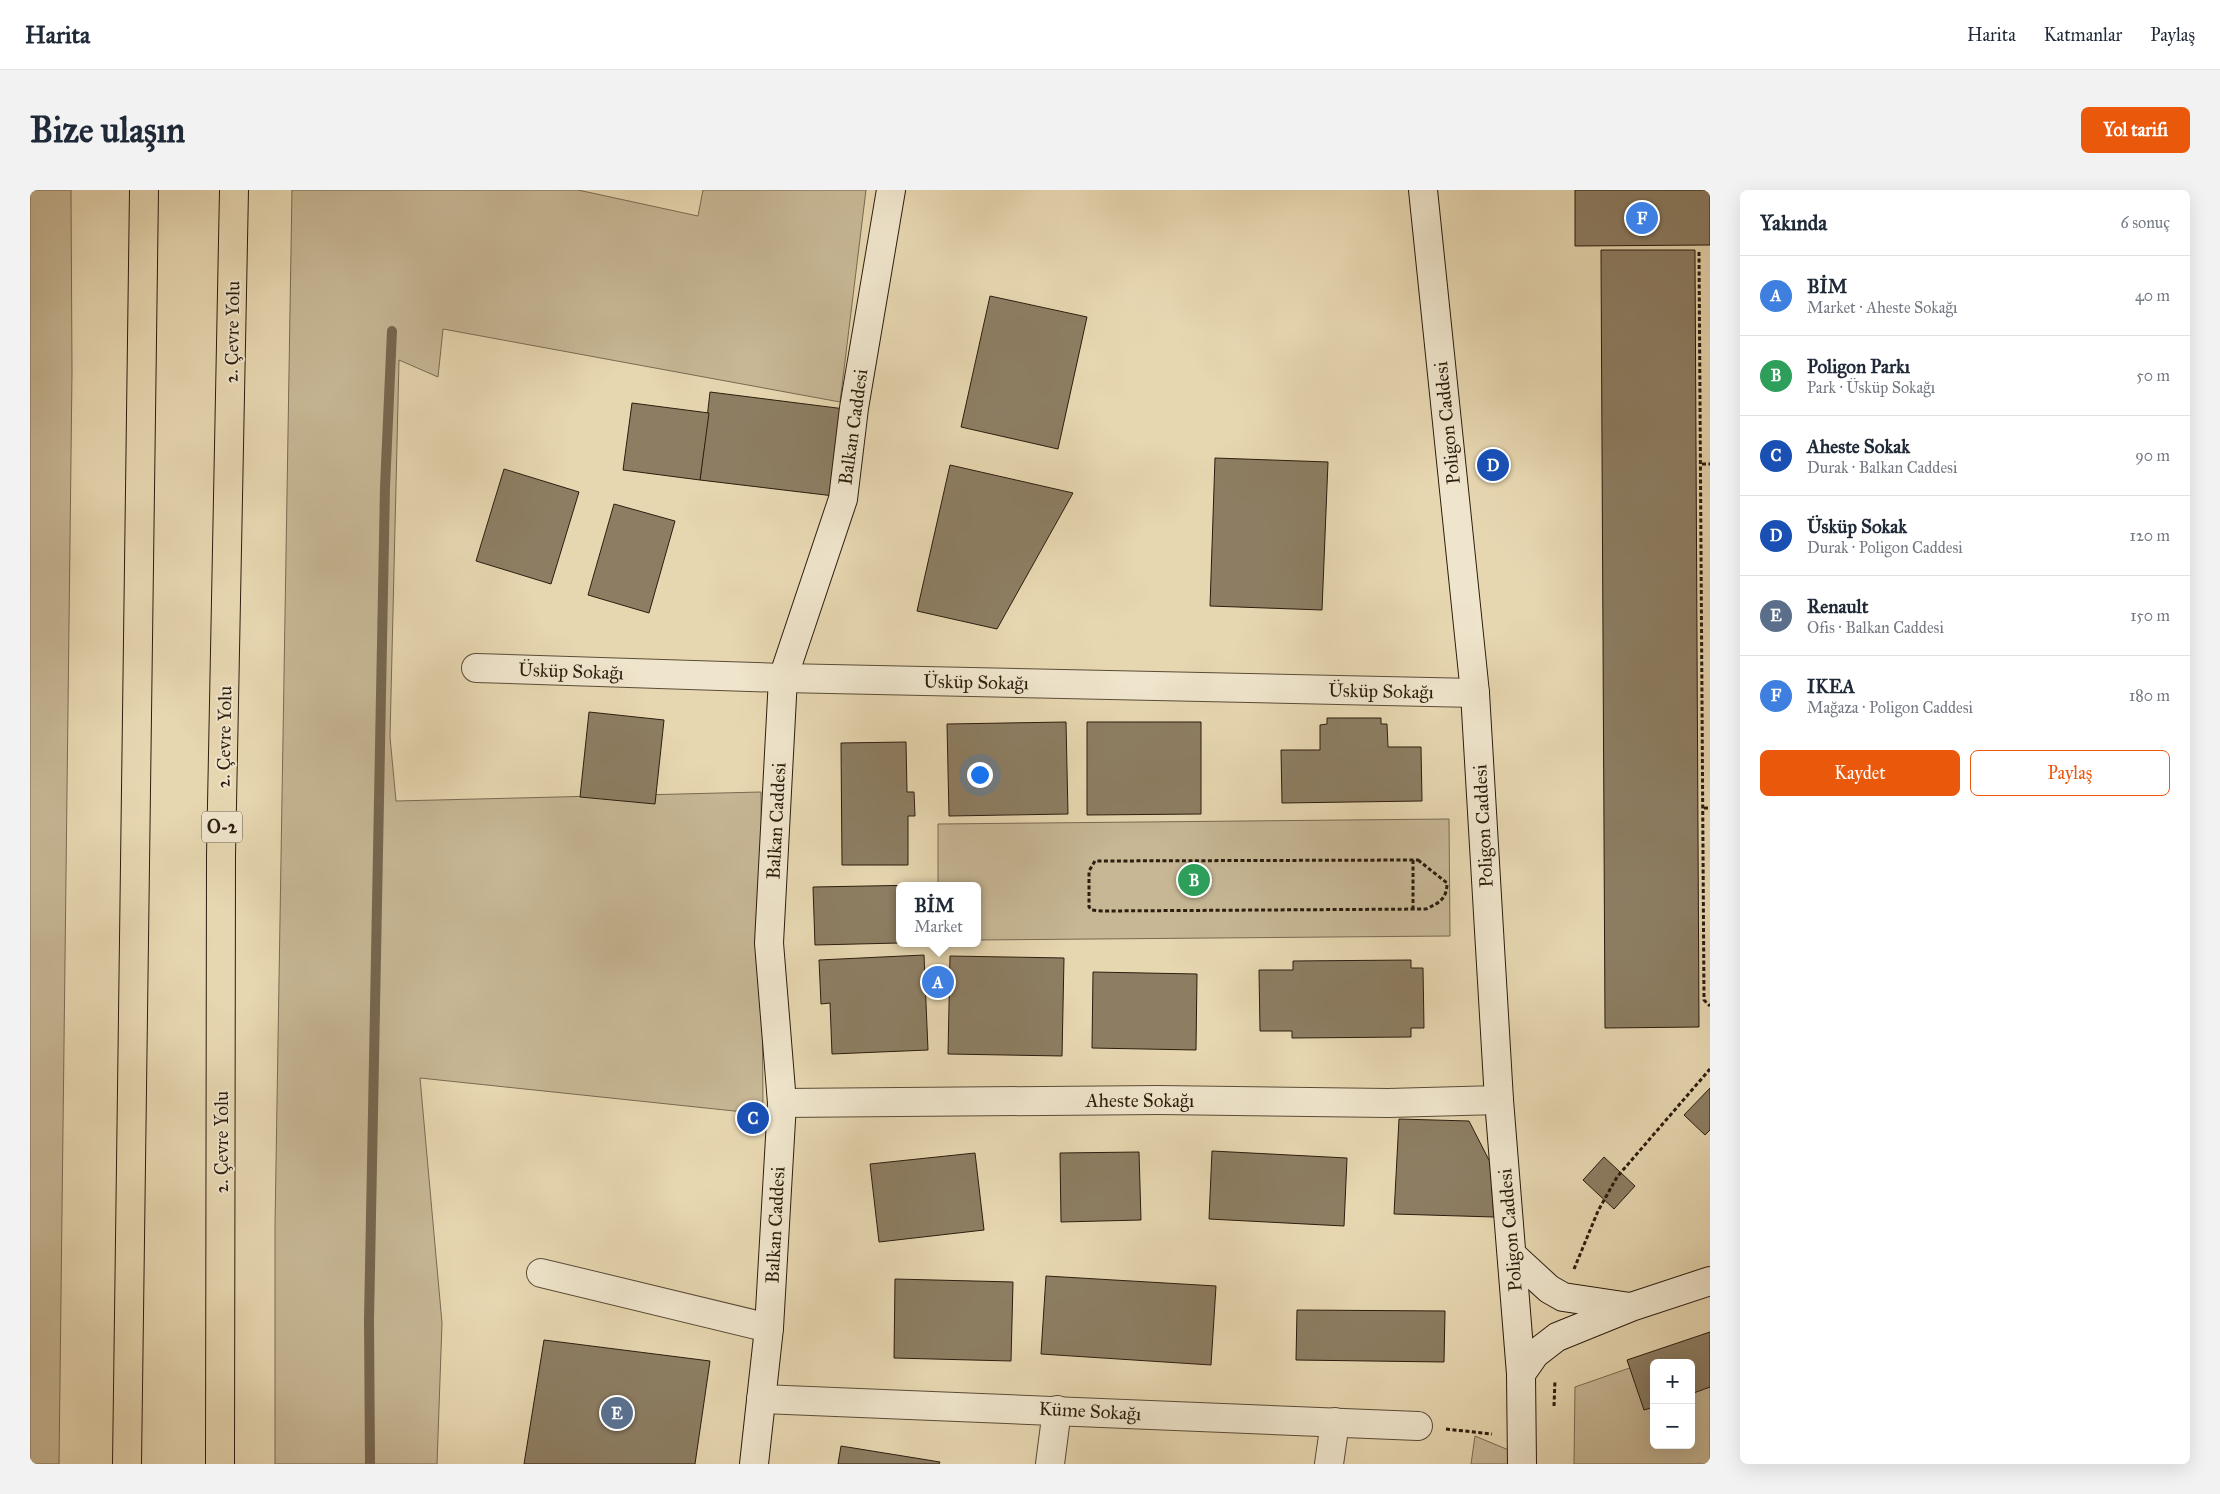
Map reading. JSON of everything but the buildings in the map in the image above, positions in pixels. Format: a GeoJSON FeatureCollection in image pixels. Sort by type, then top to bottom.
{"type":"FeatureCollection","features":[{"type":"Feature","properties":{"kind":"highway"},"geometry":{"type":"LineString","coordinates":[[127,1464],[144,190]]}},
{"type":"Feature","properties":{"kind":"highway","name":"2. Çevre Yolu"},"geometry":{"type":"LineString","coordinates":[[220,1464],[221,856],[234,190]]}},
{"type":"Feature","properties":{"kind":"street","name":"Balkan Caddesi"},"geometry":{"type":"LineString","coordinates":[[754,1464],[769,1328],[782,1103],[769,944],[783,678],[843,499],[854,408],[892,190]]}},
{"type":"Feature","properties":{"kind":"street","name":"Poligon Caddesi"},"geometry":{"type":"LineString","coordinates":[[1422,190],[1475,693],[1498,1100],[1513,1256],[1521,1374],[1522,1464]]}},
{"type":"Feature","properties":{"kind":"street","name":"Üsküp Sokağı"},"geometry":{"type":"LineString","coordinates":[[476,668],[783,678],[1475,693]]}},
{"type":"Feature","properties":{"kind":"street","name":"Aheste Sokağı"},"geometry":{"type":"LineString","coordinates":[[782,1103],[1149,1100],[1388,1103],[1498,1100]]}},
{"type":"Feature","properties":{"kind":"street"},"geometry":{"type":"LineString","coordinates":[[1513,1256],[1549,1289],[1562,1297],[1631,1307]]}},
{"type":"Feature","properties":{"kind":"street"},"geometry":{"type":"LineString","coordinates":[[541,1273],[769,1328]]}},
{"type":"Feature","properties":{"kind":"street"},"geometry":{"type":"LineString","coordinates":[[1521,1374],[1534,1354],[1557,1337],[1631,1307],[1710,1281]]}},
{"type":"Feature","properties":{"kind":"street","name":"Küme Sokağı"},"geometry":{"type":"LineString","coordinates":[[762,1398],[1418,1426]]}},
{"type":"Feature","properties":{"kind":"street"},"geometry":{"type":"LineString","coordinates":[[1050,1464],[1057,1410]]}},
{"type":"Feature","properties":{"kind":"street"},"geometry":{"type":"LineString","coordinates":[[1329,1464],[1335,1422]]}},
{"type":"Feature","properties":{"kind":"path"},"geometry":{"type":"LineString","coordinates":[[1699,252],[1702,464],[1704,1000],[1710,1006]]}},
{"type":"Feature","properties":{"kind":"path"},"geometry":{"type":"LineString","coordinates":[[1702,464],[1710,464]]}},
{"type":"Feature","properties":{"kind":"path"},"geometry":{"type":"LineString","coordinates":[[1704,808],[1710,808]]}},
{"type":"Feature","properties":{"kind":"path"},"geometry":{"type":"LineString","coordinates":[[1414,860],[1414,909]]}},
{"type":"Feature","properties":{"kind":"path"},"geometry":{"type":"LineString","coordinates":[[1414,860],[1418,860],[1447,883],[1448,891],[1444,898],[1426,909],[1102,911],[1092,910],[1089,907],[1089,871],[1095,861],[1414,860]]}},
{"type":"Feature","properties":{"kind":"path"},"geometry":{"type":"LineString","coordinates":[[1562,1297],[1598,1211],[1617,1177],[1710,1069]]}},
{"type":"Feature","properties":{"kind":"path"},"geometry":{"type":"LineString","coordinates":[[1554,1411],[1557,1337]]}},
{"type":"Feature","properties":{"kind":"path"},"geometry":{"type":"LineString","coordinates":[[1418,1426],[1493,1434]]}},
{"type":"Feature","properties":{"kind":"shaded area"},"geometry":{"type":"Polygon","coordinates":[[[30,190],[71,190],[72,372],[59,1464],[30,1464],[30,190]]]}},
{"type":"Feature","properties":{"kind":"shaded area"},"geometry":{"type":"Polygon","coordinates":[[[292,190],[578,190],[698,216],[703,190],[866,190],[840,402],[443,329],[438,377],[399,360],[390,737],[396,801],[761,792],[763,1114],[420,1078],[442,1323],[437,1464],[275,1464],[275,1225],[292,190]]]}},
{"type":"Feature","properties":{"kind":"shaded area"},"geometry":{"type":"Polygon","coordinates":[[[1449,819],[1450,936],[981,940],[981,882],[938,882],[938,824],[1449,819]]]}},
{"type":"Feature","properties":{"kind":"shaded area"},"geometry":{"type":"Polygon","coordinates":[[[1710,1340],[1710,1464],[1574,1464],[1575,1387],[1650,1361],[1650,1449],[1695,1449],[1695,1359],[1655,1359],[1710,1340]]]}},
{"type":"Feature","properties":{"kind":"shaded area"},"geometry":{"type":"Polygon","coordinates":[[[1475,1436],[1511,1451],[1510,1464],[1471,1464],[1475,1436]]]}},
{"type":"Feature","properties":{"kind":"waterway"},"geometry":{"type":"LineString","coordinates":[[370,1464],[369,1320],[385,487],[392,331]]}},
{"type":"Feature","properties":{"kind":"place","name":"IKEA"},"geometry":{"type":"Point","coordinates":[1642,218]}},
{"type":"Feature","properties":{"kind":"place","name":"Üsküp Sokak"},"geometry":{"type":"Point","coordinates":[1493,465]}},
{"type":"Feature","properties":{"kind":"place","name":"Poligon Parkı"},"geometry":{"type":"Point","coordinates":[1194,880]}},
{"type":"Feature","properties":{"kind":"place","name":"BİM"},"geometry":{"type":"Point","coordinates":[938,982]}},
{"type":"Feature","properties":{"kind":"place","name":"Aheste Sokak"},"geometry":{"type":"Point","coordinates":[753,1118]}},
{"type":"Feature","properties":{"kind":"place","name":"Renault"},"geometry":{"type":"Point","coordinates":[617,1413]}}]}
